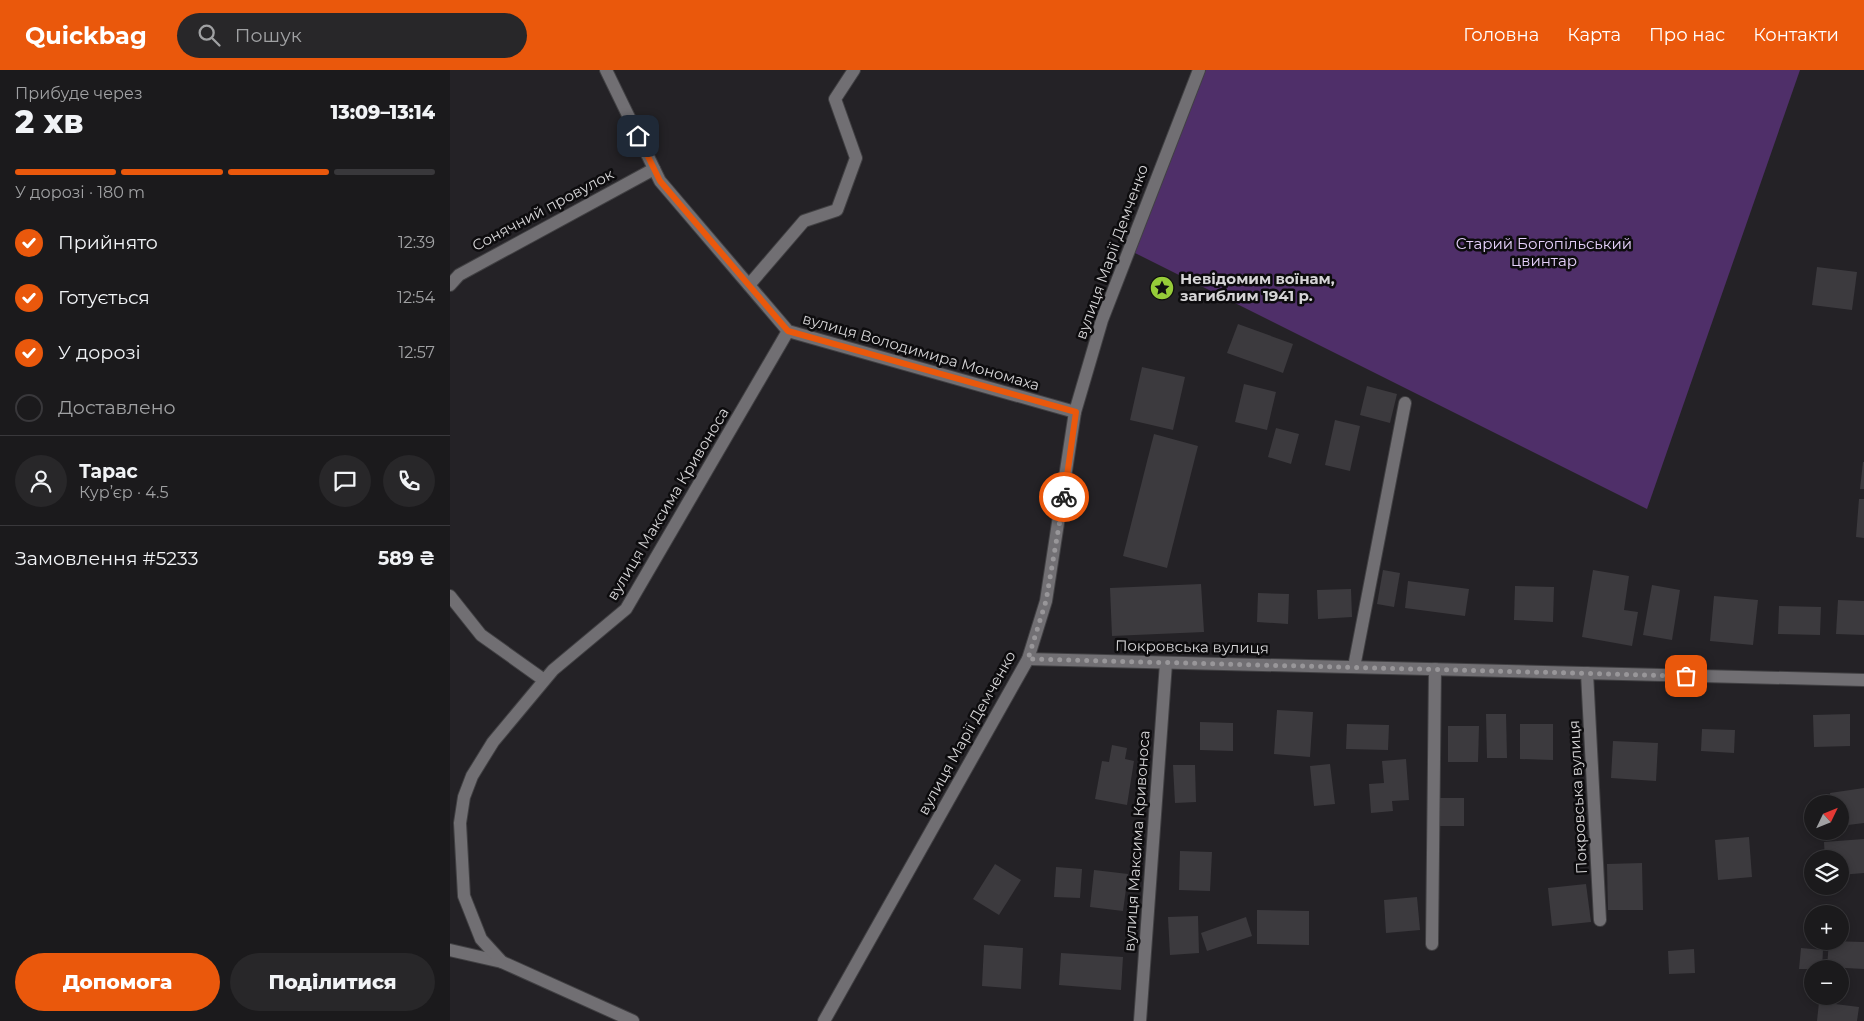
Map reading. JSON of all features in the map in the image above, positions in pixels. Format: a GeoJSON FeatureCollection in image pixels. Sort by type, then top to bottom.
{"type":"FeatureCollection","features":[{"type":"Feature","properties":{"kind":"street","name":"вулиця Володимира Мономаха"},"geometry":{"type":"LineString","coordinates":[[606,70],[660,181],[788,331],[1076,412]]}},
{"type":"Feature","properties":{"kind":"street"},"geometry":{"type":"LineString","coordinates":[[749,285],[804,221],[837,210],[856,158],[835,99],[854,70]]}},
{"type":"Feature","properties":{"kind":"street","name":"вулиця Марії Демченко"},"geometry":{"type":"LineString","coordinates":[[824,1021],[1028,659],[1046,601],[1076,412],[1102,320],[1199,70]]}},
{"type":"Feature","properties":{"kind":"street","name":"Сонячний провулок"},"geometry":{"type":"LineString","coordinates":[[450,284],[459,275],[532,233],[654,169]]}},
{"type":"Feature","properties":{"kind":"street","name":"вулиця Максима Кривоноса"},"geometry":{"type":"LineString","coordinates":[[502,962],[481,938],[464,896],[460,823],[464,797],[472,776],[493,742],[552,670],[626,609],[788,331]]}},
{"type":"Feature","properties":{"kind":"street"},"geometry":{"type":"LineString","coordinates":[[1354,667],[1406,404]]}},
{"type":"Feature","properties":{"kind":"street"},"geometry":{"type":"LineString","coordinates":[[450,596],[481,635],[544,680]]}},
{"type":"Feature","properties":{"kind":"street","name":"Покровська вулиця"},"geometry":{"type":"LineString","coordinates":[[1028,659],[1864,680]]}},
{"type":"Feature","properties":{"kind":"street","name":"вулиця Максима Кривоноса"},"geometry":{"type":"LineString","coordinates":[[1140,1021],[1166,663]]}},
{"type":"Feature","properties":{"kind":"street"},"geometry":{"type":"LineString","coordinates":[[1432,944],[1435,669]]}},
{"type":"Feature","properties":{"kind":"street","name":"Покровська вулиця"},"geometry":{"type":"LineString","coordinates":[[1587,673],[1600,920]]}},
{"type":"Feature","properties":{"kind":"street","name":"вулиця Максима Кривоноса"},"geometry":{"type":"LineString","coordinates":[[450,950],[502,962],[633,1021]]}},
{"type":"Feature","properties":{"kind":"green space","name":"Старий Богопільський цвинтар"},"geometry":{"type":"Polygon","coordinates":[[[1202,70],[1800,70],[1647,509],[1129,250],[1202,70]]]}},
{"type":"Feature","properties":{"kind":"building"},"geometry":{"type":"Polygon","coordinates":[[[1817,267],[1857,272],[1852,310],[1812,305],[1817,267]]]}},
{"type":"Feature","properties":{"kind":"building"},"geometry":{"type":"Polygon","coordinates":[[[1238,324],[1293,344],[1283,373],[1227,353],[1238,324]]]}},
{"type":"Feature","properties":{"kind":"building"},"geometry":{"type":"Polygon","coordinates":[[[1142,367],[1185,377],[1173,430],[1130,420],[1142,367]]]}},
{"type":"Feature","properties":{"kind":"building"},"geometry":{"type":"Polygon","coordinates":[[[1244,384],[1276,392],[1267,430],[1235,422],[1244,384]]]}},
{"type":"Feature","properties":{"kind":"building"},"geometry":{"type":"Polygon","coordinates":[[[1367,386],[1397,394],[1390,423],[1360,415],[1367,386]]]}},
{"type":"Feature","properties":{"kind":"building"},"geometry":{"type":"Polygon","coordinates":[[[1335,420],[1360,426],[1350,471],[1325,465],[1335,420]]]}},
{"type":"Feature","properties":{"kind":"building"},"geometry":{"type":"Polygon","coordinates":[[[1276,428],[1299,434],[1291,464],[1268,457],[1276,428]]]}},
{"type":"Feature","properties":{"kind":"building"},"geometry":{"type":"Polygon","coordinates":[[[1154,434],[1198,446],[1167,568],[1123,556],[1154,434]]]}},
{"type":"Feature","properties":{"kind":"building"},"geometry":{"type":"Polygon","coordinates":[[[1863,462],[1864,489],[1860,489],[1863,462]]]}},
{"type":"Feature","properties":{"kind":"building"},"geometry":{"type":"Polygon","coordinates":[[[1859,499],[1864,499],[1864,538],[1856,537],[1859,499]]]}},
{"type":"Feature","properties":{"kind":"building"},"geometry":{"type":"Polygon","coordinates":[[[1383,570],[1400,573],[1394,607],[1377,604],[1383,570]]]}},
{"type":"Feature","properties":{"kind":"building"},"geometry":{"type":"Polygon","coordinates":[[[1593,570],[1629,576],[1624,610],[1638,612],[1632,646],[1582,637],[1593,570]]]}},
{"type":"Feature","properties":{"kind":"building"},"geometry":{"type":"Polygon","coordinates":[[[1408,581],[1469,589],[1465,616],[1405,608],[1408,581]]]}},
{"type":"Feature","properties":{"kind":"building"},"geometry":{"type":"Polygon","coordinates":[[[1201,584],[1204,632],[1112,636],[1110,588],[1201,584]]]}},
{"type":"Feature","properties":{"kind":"building"},"geometry":{"type":"Polygon","coordinates":[[[1652,585],[1680,590],[1672,640],[1643,635],[1652,585]]]}},
{"type":"Feature","properties":{"kind":"building"},"geometry":{"type":"Polygon","coordinates":[[[1515,586],[1554,587],[1553,622],[1514,620],[1515,586]]]}},
{"type":"Feature","properties":{"kind":"building"},"geometry":{"type":"Polygon","coordinates":[[[1351,589],[1352,617],[1318,619],[1317,590],[1351,589]]]}},
{"type":"Feature","properties":{"kind":"building"},"geometry":{"type":"Polygon","coordinates":[[[1258,593],[1289,594],[1288,624],[1257,622],[1258,593]]]}},
{"type":"Feature","properties":{"kind":"building"},"geometry":{"type":"Polygon","coordinates":[[[1714,596],[1758,600],[1753,645],[1710,641],[1714,596]]]}},
{"type":"Feature","properties":{"kind":"building"},"geometry":{"type":"Polygon","coordinates":[[[1838,600],[1864,601],[1864,635],[1836,634],[1838,600]]]}},
{"type":"Feature","properties":{"kind":"building"},"geometry":{"type":"Polygon","coordinates":[[[1779,606],[1821,607],[1820,635],[1778,634],[1779,606]]]}},
{"type":"Feature","properties":{"kind":"building"},"geometry":{"type":"Polygon","coordinates":[[[1277,710],[1313,712],[1310,757],[1274,754],[1277,710]]]}},
{"type":"Feature","properties":{"kind":"building"},"geometry":{"type":"Polygon","coordinates":[[[1486,714],[1506,714],[1507,758],[1487,758],[1486,714]]]}},
{"type":"Feature","properties":{"kind":"building"},"geometry":{"type":"Polygon","coordinates":[[[1850,714],[1850,746],[1814,747],[1813,715],[1850,714]]]}},
{"type":"Feature","properties":{"kind":"building"},"geometry":{"type":"Polygon","coordinates":[[[1200,722],[1233,723],[1233,751],[1200,750],[1200,722]]]}},
{"type":"Feature","properties":{"kind":"building"},"geometry":{"type":"Polygon","coordinates":[[[1347,724],[1389,725],[1388,750],[1346,749],[1347,724]]]}},
{"type":"Feature","properties":{"kind":"building"},"geometry":{"type":"Polygon","coordinates":[[[1520,724],[1553,724],[1553,760],[1520,759],[1520,724]]]}},
{"type":"Feature","properties":{"kind":"building"},"geometry":{"type":"Polygon","coordinates":[[[1448,726],[1479,726],[1478,762],[1448,762],[1448,726]]]}},
{"type":"Feature","properties":{"kind":"building"},"geometry":{"type":"Polygon","coordinates":[[[1702,729],[1735,730],[1734,753],[1701,751],[1702,729]]]}},
{"type":"Feature","properties":{"kind":"building"},"geometry":{"type":"Polygon","coordinates":[[[1613,741],[1658,743],[1656,781],[1611,778],[1613,741]]]}},
{"type":"Feature","properties":{"kind":"building"},"geometry":{"type":"Polygon","coordinates":[[[1112,745],[1127,748],[1125,759],[1134,761],[1127,805],[1095,799],[1102,761],[1109,762],[1112,745]]]}},
{"type":"Feature","properties":{"kind":"building"},"geometry":{"type":"Polygon","coordinates":[[[1406,759],[1409,800],[1392,801],[1393,811],[1371,813],[1369,784],[1384,783],[1382,761],[1406,759]]]}},
{"type":"Feature","properties":{"kind":"building"},"geometry":{"type":"Polygon","coordinates":[[[1330,764],[1335,804],[1314,806],[1310,766],[1330,764]]]}},
{"type":"Feature","properties":{"kind":"building"},"geometry":{"type":"Polygon","coordinates":[[[1173,765],[1195,765],[1196,802],[1175,803],[1173,765]]]}},
{"type":"Feature","properties":{"kind":"building"},"geometry":{"type":"Polygon","coordinates":[[[1864,788],[1864,823],[1849,825],[1849,795],[1830,795],[1830,793],[1864,788]]]}},
{"type":"Feature","properties":{"kind":"building"},"geometry":{"type":"Polygon","coordinates":[[[1440,798],[1464,798],[1464,826],[1440,826],[1440,798]]]}},
{"type":"Feature","properties":{"kind":"building"},"geometry":{"type":"Polygon","coordinates":[[[1749,837],[1752,877],[1718,880],[1715,840],[1749,837]]]}},
{"type":"Feature","properties":{"kind":"building"},"geometry":{"type":"Polygon","coordinates":[[[1864,839],[1864,873],[1849,874],[1849,850],[1824,850],[1824,842],[1864,839]]]}},
{"type":"Feature","properties":{"kind":"building"},"geometry":{"type":"Polygon","coordinates":[[[1180,851],[1212,852],[1210,891],[1179,890],[1180,851]]]}},
{"type":"Feature","properties":{"kind":"building"},"geometry":{"type":"Polygon","coordinates":[[[1642,863],[1643,910],[1608,910],[1607,864],[1642,863]]]}},
{"type":"Feature","properties":{"kind":"building"},"geometry":{"type":"Polygon","coordinates":[[[995,864],[1021,880],[999,915],[973,899],[995,864]]]}},
{"type":"Feature","properties":{"kind":"building"},"geometry":{"type":"Polygon","coordinates":[[[1056,867],[1082,869],[1080,898],[1054,897],[1056,867]]]}},
{"type":"Feature","properties":{"kind":"building"},"geometry":{"type":"Polygon","coordinates":[[[1094,870],[1128,874],[1123,911],[1090,907],[1094,870]]]}},
{"type":"Feature","properties":{"kind":"building"},"geometry":{"type":"Polygon","coordinates":[[[1586,884],[1591,922],[1552,926],[1548,888],[1586,884]]]}},
{"type":"Feature","properties":{"kind":"building"},"geometry":{"type":"Polygon","coordinates":[[[1417,897],[1420,930],[1386,933],[1384,900],[1417,897]]]}},
{"type":"Feature","properties":{"kind":"building"},"geometry":{"type":"Polygon","coordinates":[[[1257,910],[1309,911],[1309,945],[1257,944],[1257,910]]]}},
{"type":"Feature","properties":{"kind":"building"},"geometry":{"type":"Polygon","coordinates":[[[1198,916],[1199,953],[1170,955],[1168,917],[1198,916]]]}},
{"type":"Feature","properties":{"kind":"building"},"geometry":{"type":"Polygon","coordinates":[[[1246,917],[1252,936],[1207,951],[1201,933],[1246,917]]]}},
{"type":"Feature","properties":{"kind":"building"},"geometry":{"type":"Polygon","coordinates":[[[1849,942],[1864,942],[1864,969],[1849,968],[1849,960],[1828,960],[1828,950],[1849,950],[1849,942]]]}},
{"type":"Feature","properties":{"kind":"building"},"geometry":{"type":"Polygon","coordinates":[[[984,945],[1023,948],[1021,989],[982,986],[984,945]]]}},
{"type":"Feature","properties":{"kind":"building"},"geometry":{"type":"Polygon","coordinates":[[[1801,948],[1804,950],[1823,950],[1822,960],[1804,960],[1804,969],[1799,969],[1801,948]]]}},
{"type":"Feature","properties":{"kind":"building"},"geometry":{"type":"Polygon","coordinates":[[[1694,949],[1695,973],[1669,974],[1668,951],[1694,949]]]}},
{"type":"Feature","properties":{"kind":"building"},"geometry":{"type":"Polygon","coordinates":[[[1061,953],[1123,957],[1121,990],[1059,985],[1061,953]]]}},
{"type":"Feature","properties":{"kind":"building"},"geometry":{"type":"Polygon","coordinates":[[[1819,1005],[1859,1007],[1857,1021],[1817,1021],[1819,1005]]]}},
{"type":"Feature","properties":{"kind":"way so far"},"geometry":{"type":"LineString","coordinates":[[1064,497],[1046,601],[1028,659],[1686,676]]}},
{"type":"Feature","properties":{"kind":"place","name":"Невідомим воїнам, загиблим 1941 р."},"geometry":{"type":"Point","coordinates":[1162,288]}},
{"type":"Feature","properties":{"kind":"route"},"geometry":{"type":"LineString","coordinates":[[638,136],[660,181],[788,331],[1076,412],[1064,497]]}}]}
